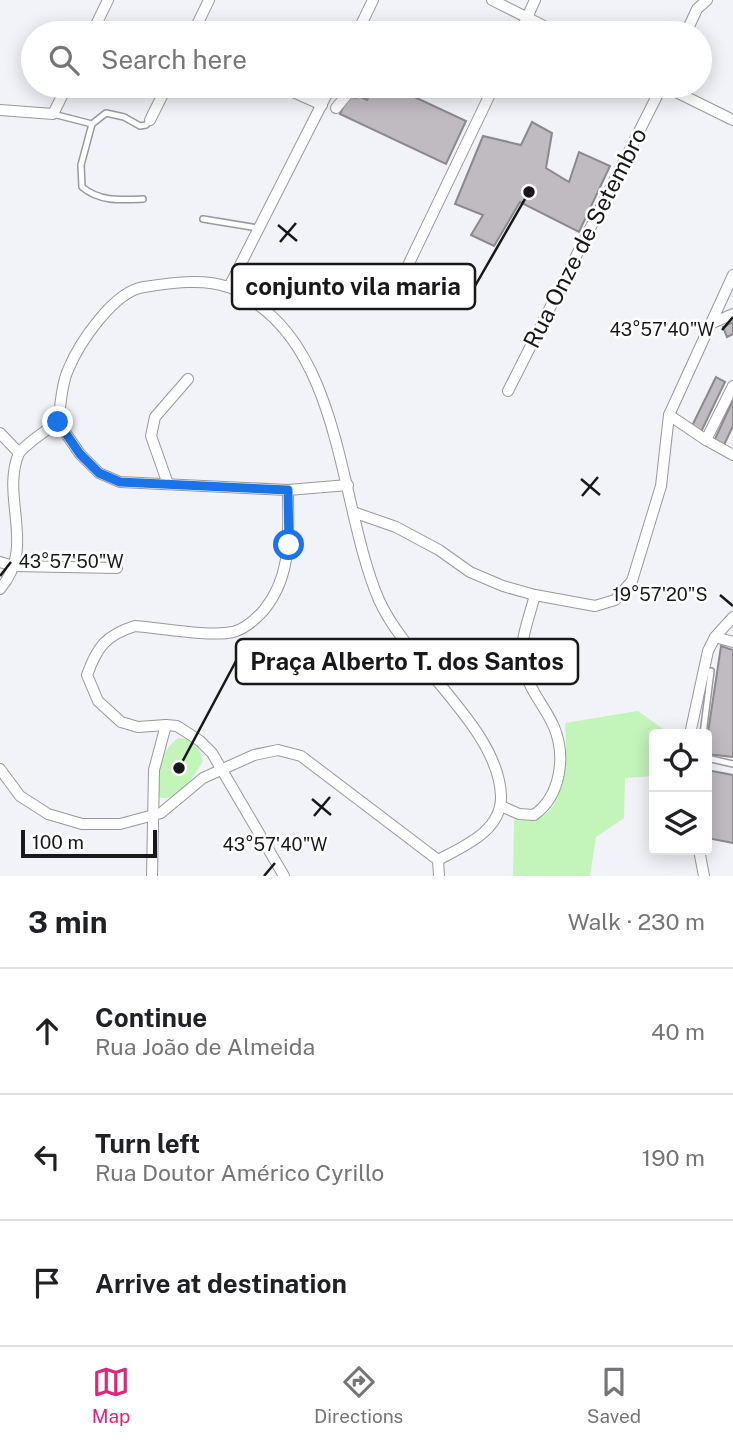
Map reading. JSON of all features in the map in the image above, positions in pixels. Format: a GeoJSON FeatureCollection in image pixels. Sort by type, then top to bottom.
{"type":"FeatureCollection","features":[{"type":"Feature","properties":{"kind":"street"},"geometry":{"type":"LineString","coordinates":[[98,21],[108,0]]}},
{"type":"Feature","properties":{"kind":"street"},"geometry":{"type":"LineString","coordinates":[[199,21],[209,0]]}},
{"type":"Feature","properties":{"kind":"street"},"geometry":{"type":"LineString","coordinates":[[363,21],[373,0]]}},
{"type":"Feature","properties":{"kind":"street"},"geometry":{"type":"LineString","coordinates":[[492,0],[533,21]]}},
{"type":"Feature","properties":{"kind":"street"},"geometry":{"type":"LineString","coordinates":[[526,21],[535,0]]}},
{"type":"Feature","properties":{"kind":"street"},"geometry":{"type":"LineString","coordinates":[[692,21],[697,9],[707,0]]}},
{"type":"Feature","properties":{"kind":"street"},"geometry":{"type":"LineString","coordinates":[[0,110],[53,114],[61,98]]}},
{"type":"Feature","properties":{"kind":"street"},"geometry":{"type":"LineString","coordinates":[[150,120],[161,98]]}},
{"type":"Feature","properties":{"kind":"street"},"geometry":{"type":"LineString","coordinates":[[306,98],[321,105]]}},
{"type":"Feature","properties":{"kind":"street"},"geometry":{"type":"LineString","coordinates":[[229,286],[325,98]]}},
{"type":"Feature","properties":{"kind":"street"},"geometry":{"type":"LineString","coordinates":[[337,108],[345,98]]}},
{"type":"Feature","properties":{"kind":"street"},"geometry":{"type":"LineString","coordinates":[[400,282],[488,98]]}},
{"type":"Feature","properties":{"kind":"street","name":"Rua Onze de Setembro"},"geometry":{"type":"LineString","coordinates":[[508,391],[657,98]]}},
{"type":"Feature","properties":{"kind":"street"},"geometry":{"type":"LineString","coordinates":[[688,98],[733,120]]}},
{"type":"Feature","properties":{"kind":"street"},"geometry":{"type":"LineString","coordinates":[[353,512],[396,527],[439,550],[470,572],[503,586],[595,606],[615,600],[632,581],[661,486],[668,415],[733,275]]}},
{"type":"Feature","properties":{"kind":"street"},"geometry":{"type":"LineString","coordinates":[[0,589],[10,578],[16,553],[6,481],[19,453],[58,422],[66,372],[85,336],[114,305],[135,288],[180,281],[229,286],[263,307],[286,330],[310,370],[332,425],[348,485],[358,539],[379,600],[396,632],[457,707],[486,748],[498,779],[501,806],[492,827],[438,860]]}},
{"type":"Feature","properties":{"kind":"street"},"geometry":{"type":"LineString","coordinates":[[710,324],[733,314]]}},
{"type":"Feature","properties":{"kind":"street"},"geometry":{"type":"LineString","coordinates":[[167,484],[150,436],[155,417],[188,379]]}},
{"type":"Feature","properties":{"kind":"street"},"geometry":{"type":"LineString","coordinates":[[706,440],[733,386]]}},
{"type":"Feature","properties":{"kind":"street"},"geometry":{"type":"LineString","coordinates":[[668,415],[733,455]]}},
{"type":"Feature","properties":{"kind":"street"},"geometry":{"type":"LineString","coordinates":[[58,422],[80,454],[99,473],[120,482],[288,490],[348,485]]}},
{"type":"Feature","properties":{"kind":"street"},"geometry":{"type":"LineString","coordinates":[[0,433],[19,453]]}},
{"type":"Feature","properties":{"kind":"street"},"geometry":{"type":"LineString","coordinates":[[284,876],[212,753],[201,741],[177,726],[138,727],[121,722],[97,701],[87,675],[95,653],[108,638],[135,626],[236,632],[259,616],[278,590],[284,571],[289,545],[288,490]]}},
{"type":"Feature","properties":{"kind":"street"},"geometry":{"type":"LineString","coordinates":[[0,562],[13,566],[117,568]]}},
{"type":"Feature","properties":{"kind":"street"},"geometry":{"type":"LineString","coordinates":[[501,806],[519,814],[534,815],[551,799],[558,780],[560,754],[554,727],[533,695],[523,668],[522,647],[535,595]]}},
{"type":"Feature","properties":{"kind":"street"},"geometry":{"type":"LineString","coordinates":[[691,729],[708,650],[715,637],[732,620]]}},
{"type":"Feature","properties":{"kind":"street"},"geometry":{"type":"LineString","coordinates":[[715,637],[733,642]]}},
{"type":"Feature","properties":{"kind":"street"},"geometry":{"type":"LineString","coordinates":[[152,876],[154,770],[166,725]]}},
{"type":"Feature","properties":{"kind":"street"},"geometry":{"type":"LineString","coordinates":[[0,769],[20,796],[48,814],[82,824],[120,824],[161,813],[203,778],[254,754],[278,750],[301,756],[438,860],[439,876]]}},
{"type":"Feature","properties":{"kind":"street"},"geometry":{"type":"LineString","coordinates":[[700,855],[704,876]]}},
{"type":"Feature","properties":{"kind":"lane"},"geometry":{"type":"LineString","coordinates":[[143,199],[93,197],[82,187],[81,164],[92,124],[106,113],[124,117],[140,126],[146,125],[150,120]]}},
{"type":"Feature","properties":{"kind":"lane"},"geometry":{"type":"LineString","coordinates":[[53,114],[92,124]]}},
{"type":"Feature","properties":{"kind":"lane"},"geometry":{"type":"LineString","coordinates":[[203,219],[258,228]]}},
{"type":"Feature","properties":{"kind":"lane"},"geometry":{"type":"LineString","coordinates":[[704,729],[711,671]]}},
{"type":"Feature","properties":{"kind":"lane"},"geometry":{"type":"LineString","coordinates":[[712,759],[733,764]]}},
{"type":"Feature","properties":{"kind":"green space"},"geometry":{"type":"Polygon","coordinates":[[[638,711],[663,729],[649,729],[649,776],[625,778],[624,818],[596,837],[590,876],[513,876],[514,820],[536,820],[547,813],[560,791],[564,778],[565,723],[638,711]]]}},
{"type":"Feature","properties":{"kind":"green space"},"geometry":{"type":"Polygon","coordinates":[[[178,738],[195,744],[203,761],[179,793],[165,798],[158,797],[160,764],[167,750],[178,738]]]}},
{"type":"Feature","properties":{"kind":"building"},"geometry":{"type":"Polygon","coordinates":[[[347,98],[417,98],[466,121],[446,164],[340,114],[347,98]]]}},
{"type":"Feature","properties":{"kind":"building"},"geometry":{"type":"Polygon","coordinates":[[[532,122],[552,133],[546,168],[569,182],[579,152],[610,166],[579,232],[520,202],[494,246],[471,235],[483,215],[455,204],[483,136],[521,145],[532,122]]]}},
{"type":"Feature","properties":{"kind":"building"},"geometry":{"type":"Polygon","coordinates":[[[733,322],[733,334],[727,337],[723,327],[733,322]]]}},
{"type":"Feature","properties":{"kind":"building"},"geometry":{"type":"Polygon","coordinates":[[[716,377],[725,382],[700,434],[691,428],[716,377]]]}},
{"type":"Feature","properties":{"kind":"building"},"geometry":{"type":"Polygon","coordinates":[[[733,400],[733,426],[723,447],[715,439],[733,400]]]}},
{"type":"Feature","properties":{"kind":"building"},"geometry":{"type":"Polygon","coordinates":[[[721,646],[733,650],[733,757],[712,755],[712,729],[709,729],[721,646]]]}},
{"type":"Feature","properties":{"kind":"building"},"geometry":{"type":"Polygon","coordinates":[[[712,771],[733,775],[733,843],[712,839],[712,771]]]}},
{"type":"Feature","properties":{"kind":"place","name":"conjunto vila maria"},"geometry":{"type":"Point","coordinates":[529,192]}},
{"type":"Feature","properties":{"kind":"place","name":"Praça Alberto T. dos Santos"},"geometry":{"type":"Point","coordinates":[179,768]}},
{"type":"Feature","properties":{"kind":"route"},"geometry":{"type":"LineString","coordinates":[[58,422],[80,454],[99,473],[120,482],[288,490],[289,545]]}}]}
